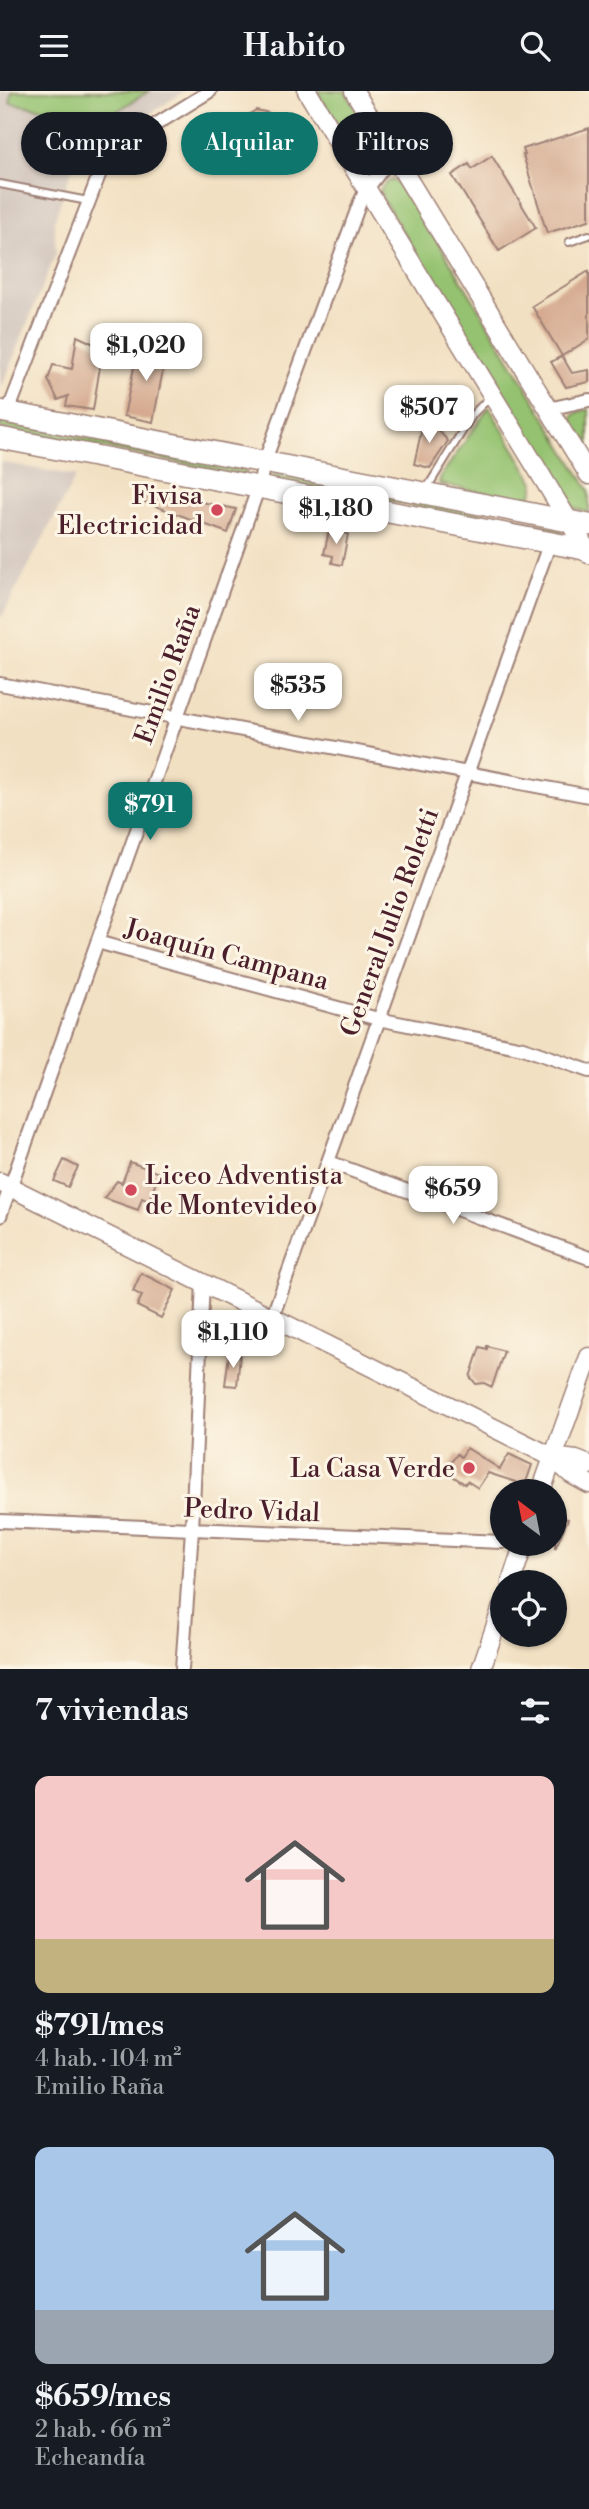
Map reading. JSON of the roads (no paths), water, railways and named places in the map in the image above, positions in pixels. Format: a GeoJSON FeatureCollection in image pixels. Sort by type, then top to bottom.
{"type":"FeatureCollection","features":[{"type":"Feature","properties":{"kind":"main road"},"geometry":{"type":"LineString","coordinates":[[4,411],[579,523]]}},
{"type":"Feature","properties":{"kind":"main road"},"geometry":{"type":"LineString","coordinates":[[0,437],[588,551]]}},
{"type":"Feature","properties":{"kind":"street"},"geometry":{"type":"LineString","coordinates":[[4,411],[104,162],[113,151],[210,91]]}},
{"type":"Feature","properties":{"kind":"street"},"geometry":{"type":"LineString","coordinates":[[307,91],[491,395],[579,523],[588,551]]}},
{"type":"Feature","properties":{"kind":"street"},"geometry":{"type":"LineString","coordinates":[[354,91],[367,112]]}},
{"type":"Feature","properties":{"kind":"street","name":"Emilio Raña"},"geometry":{"type":"LineString","coordinates":[[0,1216],[4,1185],[97,941],[259,486],[264,463],[366,190],[378,175]]}},
{"type":"Feature","properties":{"kind":"street"},"geometry":{"type":"LineString","coordinates":[[405,175],[589,475]]}},
{"type":"Feature","properties":{"kind":"street"},"geometry":{"type":"LineString","coordinates":[[548,409],[589,400]]}},
{"type":"Feature","properties":{"kind":"street","name":"General Julio Roletti"},"geometry":{"type":"LineString","coordinates":[[272,1318],[550,542]]}},
{"type":"Feature","properties":{"kind":"street"},"geometry":{"type":"LineString","coordinates":[[0,684],[589,796]]}},
{"type":"Feature","properties":{"kind":"street","name":"Joaquín Campana"},"geometry":{"type":"LineString","coordinates":[[97,941],[378,1019],[523,1048],[589,1071]]}},
{"type":"Feature","properties":{"kind":"street"},"geometry":{"type":"LineString","coordinates":[[329,1162],[589,1258]]}},
{"type":"Feature","properties":{"kind":"street"},"geometry":{"type":"LineString","coordinates":[[4,1185],[552,1457],[571,1474],[589,1484]]}},
{"type":"Feature","properties":{"kind":"street"},"geometry":{"type":"LineString","coordinates":[[182,1669],[192,1530],[203,1282]]}},
{"type":"Feature","properties":{"kind":"street"},"geometry":{"type":"LineString","coordinates":[[545,1479],[589,1357]]}},
{"type":"Feature","properties":{"kind":"street"},"geometry":{"type":"LineString","coordinates":[[552,1457],[576,1460],[589,1465]]}},
{"type":"Feature","properties":{"kind":"street","name":"Pedro Vidal"},"geometry":{"type":"LineString","coordinates":[[0,1521],[490,1542]]}},
{"type":"Feature","properties":{"kind":"street"},"geometry":{"type":"LineString","coordinates":[[481,1669],[490,1642]]}},
{"type":"Feature","properties":{"kind":"lane"},"geometry":{"type":"LineString","coordinates":[[0,184],[88,201]]}},
{"type":"Feature","properties":{"kind":"lane"},"geometry":{"type":"LineString","coordinates":[[569,242],[589,235]]}},
{"type":"Feature","properties":{"kind":"lane"},"geometry":{"type":"LineString","coordinates":[[425,493],[473,414],[491,395]]}},
{"type":"Feature","properties":{"kind":"place","name":"Fivisa Electricidad"},"geometry":{"type":"Point","coordinates":[217,510]}},
{"type":"Feature","properties":{"kind":"place","name":"Liceo Adventista de Montevideo"},"geometry":{"type":"Point","coordinates":[131,1190]}},
{"type":"Feature","properties":{"kind":"place","name":"La Casa Verde"},"geometry":{"type":"Point","coordinates":[469,1468]}}]}
